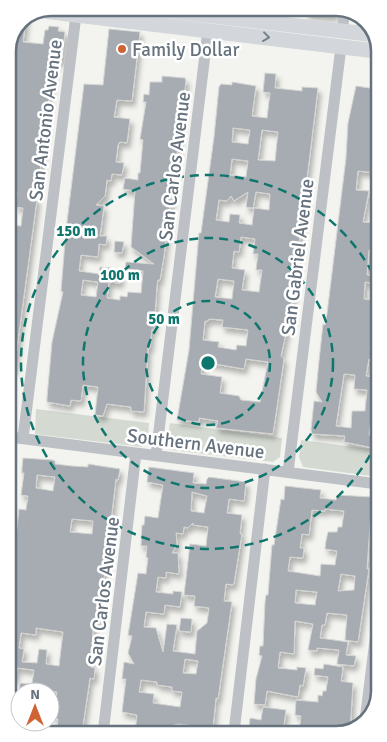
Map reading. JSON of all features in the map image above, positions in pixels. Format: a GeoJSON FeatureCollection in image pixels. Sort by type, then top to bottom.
{"type":"FeatureCollection","features":[{"type":"Feature","properties":{"kind":"main road"},"geometry":{"type":"LineString","coordinates":[[235,16],[342,39],[371,49]]}},
{"type":"Feature","properties":{"kind":"main road"},"geometry":{"type":"LineString","coordinates":[[92,17],[208,30],[342,39],[367,36]]}},
{"type":"Feature","properties":{"kind":"street","name":"San Antonio Avenue"},"geometry":{"type":"LineString","coordinates":[[23,438],[76,17]]}},
{"type":"Feature","properties":{"kind":"street","name":"San Gabriel Avenue"},"geometry":{"type":"LineString","coordinates":[[288,472],[344,17]]}},
{"type":"Feature","properties":{"kind":"street","name":"San Carlos Avenue"},"geometry":{"type":"LineString","coordinates":[[156,455],[208,30]]}},
{"type":"Feature","properties":{"kind":"street","name":"Southern Avenue"},"geometry":{"type":"LineString","coordinates":[[16,437],[371,483]]}},
{"type":"Feature","properties":{"kind":"street","name":"San Carlos Avenue"},"geometry":{"type":"LineString","coordinates":[[104,726],[136,453]]}},
{"type":"Feature","properties":{"kind":"street"},"geometry":{"type":"LineString","coordinates":[[235,726],[265,469]]}},
{"type":"Feature","properties":{"kind":"street"},"geometry":{"type":"LineString","coordinates":[[367,707],[371,672]]}},
{"type":"Feature","properties":{"kind":"shaded area"},"geometry":{"type":"Polygon","coordinates":[[[36,409],[149,423],[148,440],[142,447],[35,434],[36,409]]]}},
{"type":"Feature","properties":{"kind":"shaded area"},"geometry":{"type":"Polygon","coordinates":[[[170,423],[282,438],[280,457],[273,462],[170,450],[167,441],[170,423]]]}},
{"type":"Feature","properties":{"kind":"shaded area"},"geometry":{"type":"Polygon","coordinates":[[[301,440],[371,449],[371,476],[303,467],[299,457],[301,440]]]}},
{"type":"Feature","properties":{"kind":"building"},"geometry":{"type":"Polygon","coordinates":[[[49,26],[59,27],[58,31],[65,32],[61,62],[55,61],[54,74],[52,74],[39,179],[35,178],[33,198],[37,199],[16,355],[16,226],[21,226],[23,208],[16,207],[17,43],[25,29],[23,42],[43,44],[45,30],[48,30],[49,26]]]}},
{"type":"Feature","properties":{"kind":"building"},"geometry":{"type":"Polygon","coordinates":[[[109,29],[140,32],[132,101],[117,100],[114,117],[130,119],[127,143],[120,142],[118,145],[116,162],[124,163],[122,175],[112,174],[111,181],[107,180],[105,196],[96,205],[104,206],[100,236],[107,236],[106,245],[99,244],[98,257],[81,255],[79,271],[99,274],[100,267],[111,268],[111,273],[121,274],[120,283],[109,282],[107,298],[120,300],[120,296],[127,297],[128,292],[141,293],[143,271],[125,269],[126,262],[154,264],[131,247],[135,191],[123,189],[125,178],[138,180],[138,173],[140,173],[143,140],[140,139],[146,102],[143,102],[144,94],[149,95],[150,82],[162,82],[162,76],[185,78],[186,81],[164,256],[160,280],[158,280],[157,285],[154,330],[152,329],[150,348],[148,347],[144,412],[131,411],[131,407],[107,404],[103,416],[95,415],[98,387],[83,385],[81,401],[71,400],[70,406],[47,402],[47,398],[52,342],[63,292],[61,291],[66,230],[84,84],[103,85],[109,29]],[[83,280],[81,295],[96,297],[98,282],[83,280]]]}},
{"type":"Feature","properties":{"kind":"building"},"geometry":{"type":"Polygon","coordinates":[[[265,73],[276,74],[275,88],[302,91],[302,87],[318,88],[297,261],[300,264],[296,265],[291,311],[281,356],[284,359],[273,434],[216,428],[218,421],[199,418],[199,422],[177,420],[189,350],[199,233],[201,233],[219,87],[221,84],[232,85],[232,82],[256,86],[252,116],[267,118],[270,93],[263,92],[265,73]],[[233,128],[232,142],[248,144],[250,130],[233,128]],[[262,130],[258,160],[275,161],[278,132],[262,130]],[[232,159],[230,175],[246,177],[248,161],[232,159]],[[248,192],[234,201],[231,196],[227,201],[219,200],[216,220],[229,222],[230,214],[240,215],[239,223],[252,225],[254,208],[269,210],[270,194],[256,192],[253,208],[246,207],[248,192]],[[241,237],[239,252],[234,251],[232,268],[245,270],[242,290],[259,292],[262,270],[256,270],[258,254],[253,254],[255,239],[241,237]],[[218,279],[215,297],[232,299],[234,281],[218,279]],[[209,319],[205,321],[203,340],[219,342],[218,347],[236,350],[237,345],[246,346],[248,330],[222,327],[223,320],[209,319]],[[246,359],[244,369],[203,362],[201,374],[222,377],[220,393],[239,396],[241,400],[260,402],[268,362],[246,359]]]}},
{"type":"Feature","properties":{"kind":"building"},"geometry":{"type":"Polygon","coordinates":[[[356,86],[371,88],[371,172],[358,171],[356,190],[369,191],[363,222],[371,223],[371,250],[369,250],[367,275],[371,275],[371,283],[365,282],[364,299],[371,300],[371,359],[369,359],[366,376],[371,377],[369,434],[371,436],[371,448],[344,442],[345,436],[312,434],[311,430],[314,401],[322,402],[316,392],[323,324],[325,325],[327,314],[346,158],[348,123],[356,86]],[[344,374],[336,426],[351,428],[352,411],[365,411],[367,390],[354,389],[355,375],[344,374]]]}},
{"type":"Feature","properties":{"kind":"building"},"geometry":{"type":"Polygon","coordinates":[[[115,241],[124,242],[122,253],[114,252],[115,241]]]}},
{"type":"Feature","properties":{"kind":"building"},"geometry":{"type":"Polygon","coordinates":[[[23,458],[52,460],[55,461],[55,464],[72,466],[88,467],[88,464],[120,469],[118,480],[116,479],[99,620],[96,620],[93,629],[91,667],[95,668],[94,679],[90,678],[83,726],[60,726],[60,682],[32,682],[34,670],[17,668],[16,674],[16,538],[19,509],[26,510],[28,496],[21,495],[24,473],[22,473],[23,458]],[[37,475],[36,488],[53,491],[55,477],[37,475]],[[72,519],[70,532],[92,534],[93,521],[72,519]],[[36,628],[36,635],[21,633],[19,648],[24,649],[22,662],[37,663],[39,649],[47,650],[46,664],[59,666],[63,632],[36,628]]]}},
{"type":"Feature","properties":{"kind":"building"},"geometry":{"type":"Polygon","coordinates":[[[149,467],[194,473],[193,483],[206,484],[209,477],[246,482],[244,501],[229,499],[227,513],[242,515],[240,534],[242,534],[234,583],[233,585],[226,584],[224,601],[232,602],[213,726],[178,724],[174,726],[136,726],[137,715],[122,712],[126,679],[122,679],[124,662],[134,664],[128,653],[132,636],[128,635],[138,573],[146,574],[148,558],[146,557],[147,546],[141,546],[142,525],[144,525],[145,516],[158,518],[163,485],[147,482],[149,467]],[[192,492],[191,511],[204,513],[207,496],[192,492]],[[193,523],[188,528],[184,527],[183,534],[176,533],[177,545],[172,553],[178,553],[179,574],[166,572],[166,578],[158,577],[156,592],[173,594],[173,591],[182,592],[180,607],[165,605],[164,614],[146,612],[144,627],[156,628],[163,652],[167,624],[177,625],[173,651],[195,654],[197,631],[207,623],[209,608],[194,606],[195,596],[184,595],[190,544],[206,546],[208,527],[193,525],[193,523]],[[185,659],[183,673],[196,674],[198,661],[185,659]],[[141,680],[139,692],[154,694],[153,703],[180,707],[182,692],[172,691],[172,687],[157,685],[157,682],[141,680]]]}},
{"type":"Feature","properties":{"kind":"building"},"geometry":{"type":"Polygon","coordinates":[[[285,486],[321,490],[320,498],[336,500],[337,495],[371,497],[367,569],[369,569],[358,642],[345,640],[347,615],[327,613],[325,625],[322,625],[320,638],[348,642],[346,655],[356,656],[354,666],[337,664],[339,650],[317,648],[317,651],[308,650],[313,624],[295,621],[294,654],[280,652],[278,668],[297,670],[297,667],[306,668],[303,686],[300,685],[298,697],[267,691],[265,705],[254,704],[256,679],[262,656],[259,655],[260,646],[263,646],[265,602],[266,595],[268,595],[272,545],[274,545],[281,499],[284,500],[285,486]],[[312,510],[309,535],[302,534],[300,548],[304,548],[303,558],[290,557],[288,571],[320,576],[321,564],[335,565],[337,551],[325,549],[326,541],[328,532],[337,532],[338,527],[342,527],[344,511],[312,510]],[[341,574],[338,591],[354,590],[355,576],[341,574]],[[296,590],[295,603],[315,605],[317,592],[296,590]]]}},
{"type":"Feature","properties":{"kind":"building"},"geometry":{"type":"Polygon","coordinates":[[[181,618],[192,619],[191,632],[179,631],[181,618]]]}},
{"type":"Feature","properties":{"kind":"building"},"geometry":{"type":"Polygon","coordinates":[[[324,664],[343,667],[341,681],[353,683],[351,722],[335,726],[300,726],[301,716],[295,715],[296,700],[318,702],[318,695],[322,696],[323,691],[326,691],[328,677],[314,675],[315,668],[323,669],[324,664]]]}},
{"type":"Feature","properties":{"kind":"building"},"geometry":{"type":"Polygon","coordinates":[[[263,707],[286,710],[284,726],[249,726],[250,718],[261,720],[263,707]]]}},
{"type":"Feature","properties":{"kind":"place","name":"Family Dollar"},"geometry":{"type":"Point","coordinates":[122,49]}}]}
